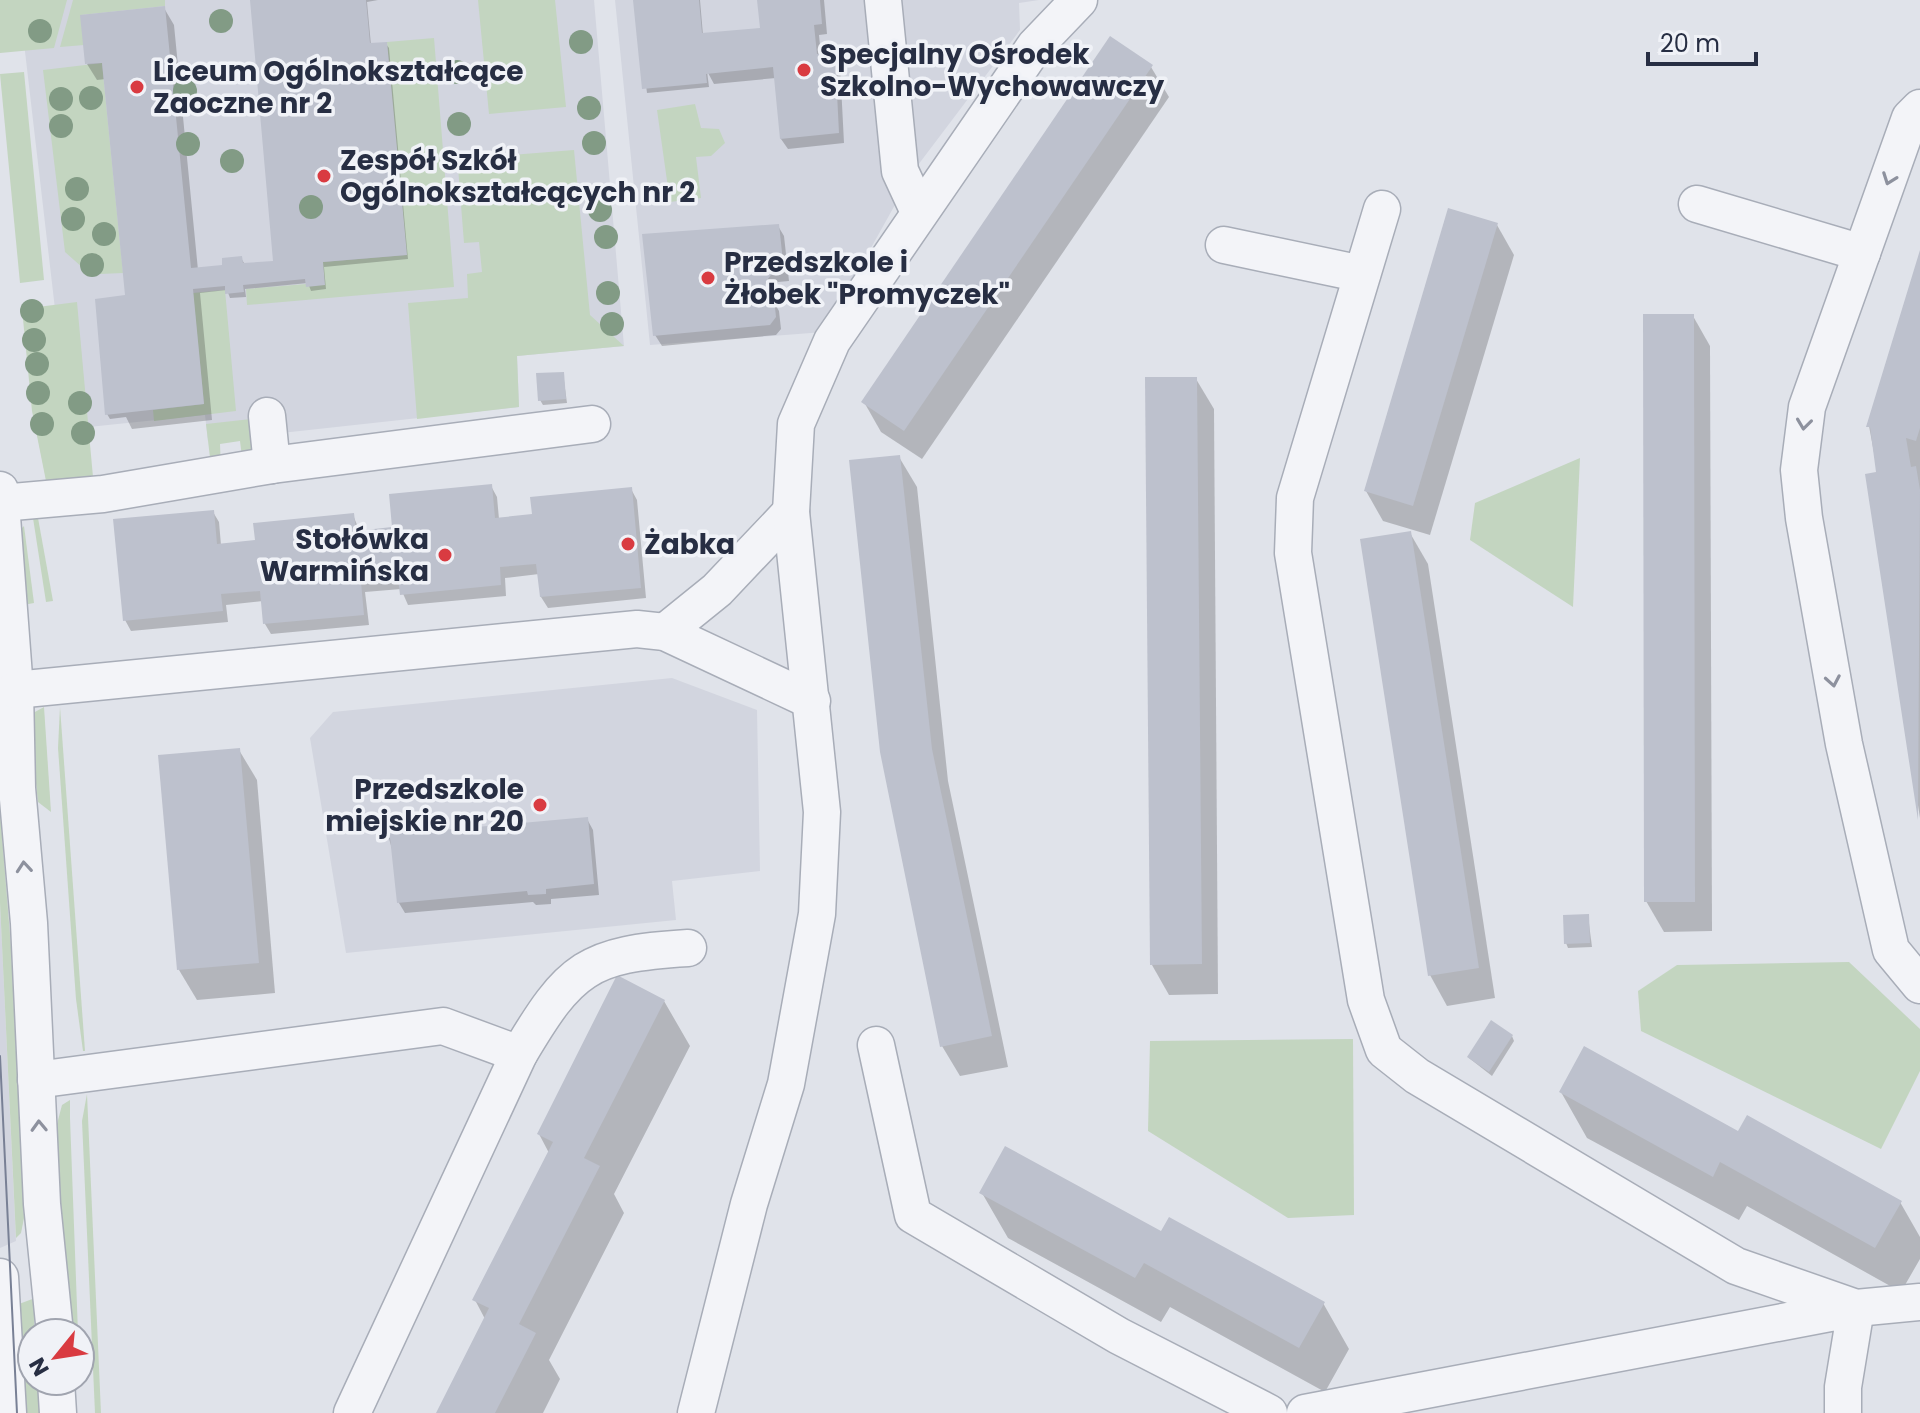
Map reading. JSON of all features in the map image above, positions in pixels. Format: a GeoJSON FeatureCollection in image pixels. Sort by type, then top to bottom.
{"type":"FeatureCollection","features":[{"type":"Feature","properties":{"kind":"street"},"geometry":{"type":"LineString","coordinates":[[883,0],[900,171],[919,212]]}},
{"type":"Feature","properties":{"kind":"street"},"geometry":{"type":"LineString","coordinates":[[696,1413],[749,1204],[786,1084],[817,914],[822,812],[791,512],[796,424],[832,341],[1035,46],[1079,0]]}},
{"type":"Feature","properties":{"kind":"street"},"geometry":{"type":"LineString","coordinates":[[1920,108],[1910,118],[1805,412],[1799,470],[1804,518],[1844,744],[1891,950],[1920,985]]}},
{"type":"Feature","properties":{"kind":"street"},"geometry":{"type":"LineString","coordinates":[[1697,204],[1862,253]]}},
{"type":"Feature","properties":{"kind":"street"},"geometry":{"type":"LineString","coordinates":[[1382,209],[1295,498],[1293,553],[1366,1000],[1384,1050],[1417,1076],[1736,1266],[1856,1308]]}},
{"type":"Feature","properties":{"kind":"street"},"geometry":{"type":"LineString","coordinates":[[1224,245],[1362,274]]}},
{"type":"Feature","properties":{"kind":"street"},"geometry":{"type":"LineString","coordinates":[[267,416],[272,465]]}},
{"type":"Feature","properties":{"kind":"street"},"geometry":{"type":"LineString","coordinates":[[53,1317],[42,1204],[29,923],[18,805],[15,690],[1,496],[103,494],[272,465],[592,424]]}},
{"type":"Feature","properties":{"kind":"street"},"geometry":{"type":"LineString","coordinates":[[665,632],[717,590],[791,512]]}},
{"type":"Feature","properties":{"kind":"street"},"geometry":{"type":"LineString","coordinates":[[15,690],[637,629],[665,632],[812,701]]}},
{"type":"Feature","properties":{"kind":"street"},"geometry":{"type":"LineString","coordinates":[[0,766],[18,805]]}},
{"type":"Feature","properties":{"kind":"street"},"geometry":{"type":"LineString","coordinates":[[352,1413],[519,1054],[549,1003],[584,969],[634,951],[688,948]]}},
{"type":"Feature","properties":{"kind":"street"},"geometry":{"type":"LineString","coordinates":[[36,1080],[443,1026],[519,1054]]}},
{"type":"Feature","properties":{"kind":"street"},"geometry":{"type":"LineString","coordinates":[[876,1045],[913,1215],[1119,1336],[1269,1413]]}},
{"type":"Feature","properties":{"kind":"street"},"geometry":{"type":"LineString","coordinates":[[8,1413],[0,1276],[19,1270],[36,1255],[42,1204]]}},
{"type":"Feature","properties":{"kind":"street"},"geometry":{"type":"LineString","coordinates":[[1305,1413],[1856,1308],[1920,1302]]}},
{"type":"Feature","properties":{"kind":"street"},"geometry":{"type":"LineString","coordinates":[[1843,1413],[1843,1387],[1856,1308]]}},
{"type":"Feature","properties":{"kind":"shaded area","name":"Zespół Szkół Ogólnokształcących nr 2"},"geometry":{"type":"Polygon","coordinates":[[[19,0],[594,0],[624,346],[517,356],[519,407],[208,441],[205,415],[69,429],[19,0]]]}},
{"type":"Feature","properties":{"kind":"shaded area"},"geometry":{"type":"Polygon","coordinates":[[[615,0],[1039,0],[1019,3],[1020,30],[915,169],[824,332],[650,345],[615,0]]]}},
{"type":"Feature","properties":{"kind":"shaded area","name":"Przedszkole miejskie nr 20"},"geometry":{"type":"Polygon","coordinates":[[[672,678],[757,710],[760,871],[672,881],[676,920],[346,953],[310,738],[333,712],[672,678]]]}},
{"type":"Feature","properties":{"kind":"shaded area"},"geometry":{"type":"Polygon","coordinates":[[[0,903],[16,1241],[0,1248],[0,903]]]}},
{"type":"Feature","properties":{"kind":"green space"},"geometry":{"type":"Polygon","coordinates":[[[0,0],[67,0],[54,48],[0,53],[0,0]]]}},
{"type":"Feature","properties":{"kind":"green space"},"geometry":{"type":"Polygon","coordinates":[[[73,0],[165,0],[165,6],[81,15],[84,45],[60,47],[73,0]]]}},
{"type":"Feature","properties":{"kind":"green space"},"geometry":{"type":"Polygon","coordinates":[[[478,0],[555,0],[566,107],[489,114],[478,0]]]}},
{"type":"Feature","properties":{"kind":"green space"},"geometry":{"type":"Polygon","coordinates":[[[434,38],[454,287],[247,305],[246,289],[306,284],[306,287],[323,262],[406,255],[387,42],[434,38]]]}},
{"type":"Feature","properties":{"kind":"green space"},"geometry":{"type":"Polygon","coordinates":[[[102,63],[123,273],[100,274],[97,266],[83,268],[65,252],[43,70],[102,63]]]}},
{"type":"Feature","properties":{"kind":"green space"},"geometry":{"type":"Polygon","coordinates":[[[24,72],[44,280],[20,283],[0,74],[24,72]]]}},
{"type":"Feature","properties":{"kind":"green space"},"geometry":{"type":"Polygon","coordinates":[[[695,104],[701,128],[719,129],[725,143],[711,156],[696,157],[701,198],[670,202],[657,110],[695,104]]]}},
{"type":"Feature","properties":{"kind":"green space"},"geometry":{"type":"Polygon","coordinates":[[[574,150],[590,315],[624,346],[517,356],[519,407],[417,419],[408,303],[468,298],[467,274],[482,272],[479,242],[464,243],[458,167],[474,166],[473,158],[574,150]]]}},
{"type":"Feature","properties":{"kind":"green space"},"geometry":{"type":"Polygon","coordinates":[[[225,290],[236,411],[154,421],[153,410],[204,404],[193,293],[225,290]]]}},
{"type":"Feature","properties":{"kind":"green space"},"geometry":{"type":"Polygon","coordinates":[[[77,302],[93,477],[46,481],[32,411],[22,309],[77,302]]]}},
{"type":"Feature","properties":{"kind":"green space"},"geometry":{"type":"Polygon","coordinates":[[[251,419],[254,447],[245,463],[243,465],[240,441],[220,444],[221,469],[211,466],[206,424],[251,419]]]}},
{"type":"Feature","properties":{"kind":"green space"},"geometry":{"type":"Polygon","coordinates":[[[1580,458],[1573,607],[1470,540],[1475,503],[1580,458]]]}},
{"type":"Feature","properties":{"kind":"green space"},"geometry":{"type":"Polygon","coordinates":[[[33,518],[38,518],[53,601],[46,602],[33,518]]]}},
{"type":"Feature","properties":{"kind":"green space"},"geometry":{"type":"Polygon","coordinates":[[[24,526],[34,603],[23,605],[19,531],[24,526]]]}},
{"type":"Feature","properties":{"kind":"green space"},"geometry":{"type":"Polygon","coordinates":[[[44,707],[51,812],[38,802],[31,738],[33,713],[44,707]]]}},
{"type":"Feature","properties":{"kind":"green space"},"geometry":{"type":"Polygon","coordinates":[[[60,707],[85,1051],[76,999],[58,748],[60,707]]]}},
{"type":"Feature","properties":{"kind":"green space"},"geometry":{"type":"Polygon","coordinates":[[[0,811],[11,947],[24,1218],[21,1233],[16,1238],[0,903],[0,811]]]}},
{"type":"Feature","properties":{"kind":"green space"},"geometry":{"type":"Polygon","coordinates":[[[1849,962],[1920,1029],[1920,1071],[1881,1149],[1641,1031],[1638,991],[1677,965],[1849,962]]]}},
{"type":"Feature","properties":{"kind":"green space"},"geometry":{"type":"Polygon","coordinates":[[[1353,1039],[1354,1215],[1288,1218],[1148,1131],[1150,1041],[1353,1039]]]}},
{"type":"Feature","properties":{"kind":"green space"},"geometry":{"type":"Polygon","coordinates":[[[87,1094],[101,1413],[95,1413],[96,1317],[91,1317],[82,1121],[87,1094]]]}},
{"type":"Feature","properties":{"kind":"green space"},"geometry":{"type":"Polygon","coordinates":[[[70,1100],[77,1317],[65,1317],[57,1124],[62,1105],[70,1100]]]}},
{"type":"Feature","properties":{"kind":"green space"},"geometry":{"type":"Polygon","coordinates":[[[35,1298],[34,1317],[20,1317],[19,1304],[35,1298]]]}},
{"type":"Feature","properties":{"kind":"green space"},"geometry":{"type":"Polygon","coordinates":[[[25,1397],[40,1397],[40,1413],[26,1413],[25,1397]]]}},
{"type":"Feature","properties":{"kind":"building"},"geometry":{"type":"Polygon","coordinates":[[[250,0],[366,0],[370,43],[387,42],[407,255],[323,262],[325,285],[306,287],[305,279],[243,285],[244,292],[225,294],[225,286],[193,289],[204,404],[105,415],[95,299],[125,295],[102,63],[85,64],[80,15],[165,6],[191,268],[222,265],[222,258],[242,256],[243,263],[273,261],[250,0]]]}},
{"type":"Feature","properties":{"kind":"building","name":"Specjalny Ośrodek Szkolno-Wychowawczy"},"geometry":{"type":"Polygon","coordinates":[[[633,0],[699,0],[702,33],[760,28],[757,0],[820,0],[822,24],[814,25],[817,54],[835,53],[839,133],[780,139],[773,67],[706,74],[707,83],[642,89],[633,0]]]}},
{"type":"Feature","properties":{"kind":"building"},"geometry":{"type":"Polygon","coordinates":[[[1110,36],[1153,65],[904,431],[861,402],[1110,36]]]}},
{"type":"Feature","properties":{"kind":"building"},"geometry":{"type":"Polygon","coordinates":[[[1448,208],[1498,223],[1413,506],[1364,491],[1448,208]]]}},
{"type":"Feature","properties":{"kind":"building","name":"Przedszkole i Żłobek \"Promyczek\""},"geometry":{"type":"Polygon","coordinates":[[[779,224],[784,271],[773,272],[765,283],[774,298],[776,317],[770,325],[653,336],[642,234],[779,224]]]}},
{"type":"Feature","properties":{"kind":"building"},"geometry":{"type":"Polygon","coordinates":[[[1920,250],[1920,428],[1916,441],[1906,438],[1911,467],[1916,466],[1920,490],[1918,820],[1865,474],[1876,472],[1870,427],[1866,427],[1920,250]]]}},
{"type":"Feature","properties":{"kind":"building"},"geometry":{"type":"Polygon","coordinates":[[[1643,314],[1694,314],[1695,902],[1644,902],[1643,314]]]}},
{"type":"Feature","properties":{"kind":"building"},"geometry":{"type":"Polygon","coordinates":[[[564,372],[566,399],[538,401],[536,373],[564,372]]]}},
{"type":"Feature","properties":{"kind":"building"},"geometry":{"type":"Polygon","coordinates":[[[1145,377],[1197,377],[1202,964],[1150,965],[1145,377]]]}},
{"type":"Feature","properties":{"kind":"building"},"geometry":{"type":"Polygon","coordinates":[[[900,455],[932,749],[992,1036],[940,1047],[880,752],[849,460],[900,455]]]}},
{"type":"Feature","properties":{"kind":"building"},"geometry":{"type":"Polygon","coordinates":[[[492,484],[495,518],[532,514],[530,497],[632,487],[641,588],[540,597],[536,564],[500,567],[501,585],[400,595],[398,578],[361,582],[364,615],[263,624],[260,591],[221,594],[223,611],[123,621],[113,519],[214,510],[217,544],[255,540],[253,523],[354,513],[356,531],[392,527],[389,494],[492,484]]]}},
{"type":"Feature","properties":{"kind":"building"},"geometry":{"type":"Polygon","coordinates":[[[1411,531],[1479,968],[1428,976],[1360,539],[1411,531]]]}},
{"type":"Feature","properties":{"kind":"building"},"geometry":{"type":"Polygon","coordinates":[[[240,748],[259,963],[177,970],[158,755],[240,748]]]}},
{"type":"Feature","properties":{"kind":"building"},"geometry":{"type":"Polygon","coordinates":[[[588,817],[594,884],[546,889],[546,894],[528,895],[527,891],[397,903],[390,838],[384,839],[383,827],[408,824],[409,833],[588,817]]]}},
{"type":"Feature","properties":{"kind":"building"},"geometry":{"type":"Polygon","coordinates":[[[1589,914],[1590,943],[1564,944],[1563,915],[1589,914]]]}},
{"type":"Feature","properties":{"kind":"building"},"geometry":{"type":"Polygon","coordinates":[[[617,975],[665,1000],[584,1158],[600,1166],[519,1324],[536,1333],[495,1413],[436,1413],[489,1308],[472,1300],[553,1142],[537,1134],[617,975]]]}},
{"type":"Feature","properties":{"kind":"building"},"geometry":{"type":"Polygon","coordinates":[[[1491,1020],[1513,1035],[1489,1072],[1467,1057],[1491,1020]]]}},
{"type":"Feature","properties":{"kind":"building"},"geometry":{"type":"Polygon","coordinates":[[[1584,1046],[1738,1131],[1747,1115],[1902,1201],[1875,1248],[1720,1162],[1713,1177],[1559,1092],[1584,1046]]]}},
{"type":"Feature","properties":{"kind":"building"},"geometry":{"type":"Polygon","coordinates":[[[1005,1146],[1161,1231],[1169,1217],[1325,1302],[1299,1348],[1144,1263],[1135,1278],[979,1193],[1005,1146]]]}},
{"type":"Feature","properties":{"kind":"tram line"},"geometry":{"type":"LineString","coordinates":[[0,1056],[17,1413]]}},
{"type":"Feature","properties":{"kind":"place","name":"Specjalny Ośrodek Szkolno-Wychowawczy"},"geometry":{"type":"Point","coordinates":[804,70]}},
{"type":"Feature","properties":{"kind":"place","name":"Liceum Ogólnokształcące Zaoczne nr 2"},"geometry":{"type":"Point","coordinates":[137,87]}},
{"type":"Feature","properties":{"kind":"place","name":"Zespół Szkół Ogólnokształcących nr 2"},"geometry":{"type":"Point","coordinates":[324,176]}},
{"type":"Feature","properties":{"kind":"place","name":"Przedszkole i Żłobek \"Promyczek\""},"geometry":{"type":"Point","coordinates":[708,278]}},
{"type":"Feature","properties":{"kind":"place","name":"Żabka"},"geometry":{"type":"Point","coordinates":[628,544]}},
{"type":"Feature","properties":{"kind":"place","name":"Stołówka Warmińska"},"geometry":{"type":"Point","coordinates":[445,555]}},
{"type":"Feature","properties":{"kind":"place","name":"Przedszkole miejskie nr 20"},"geometry":{"type":"Point","coordinates":[540,805]}}]}
